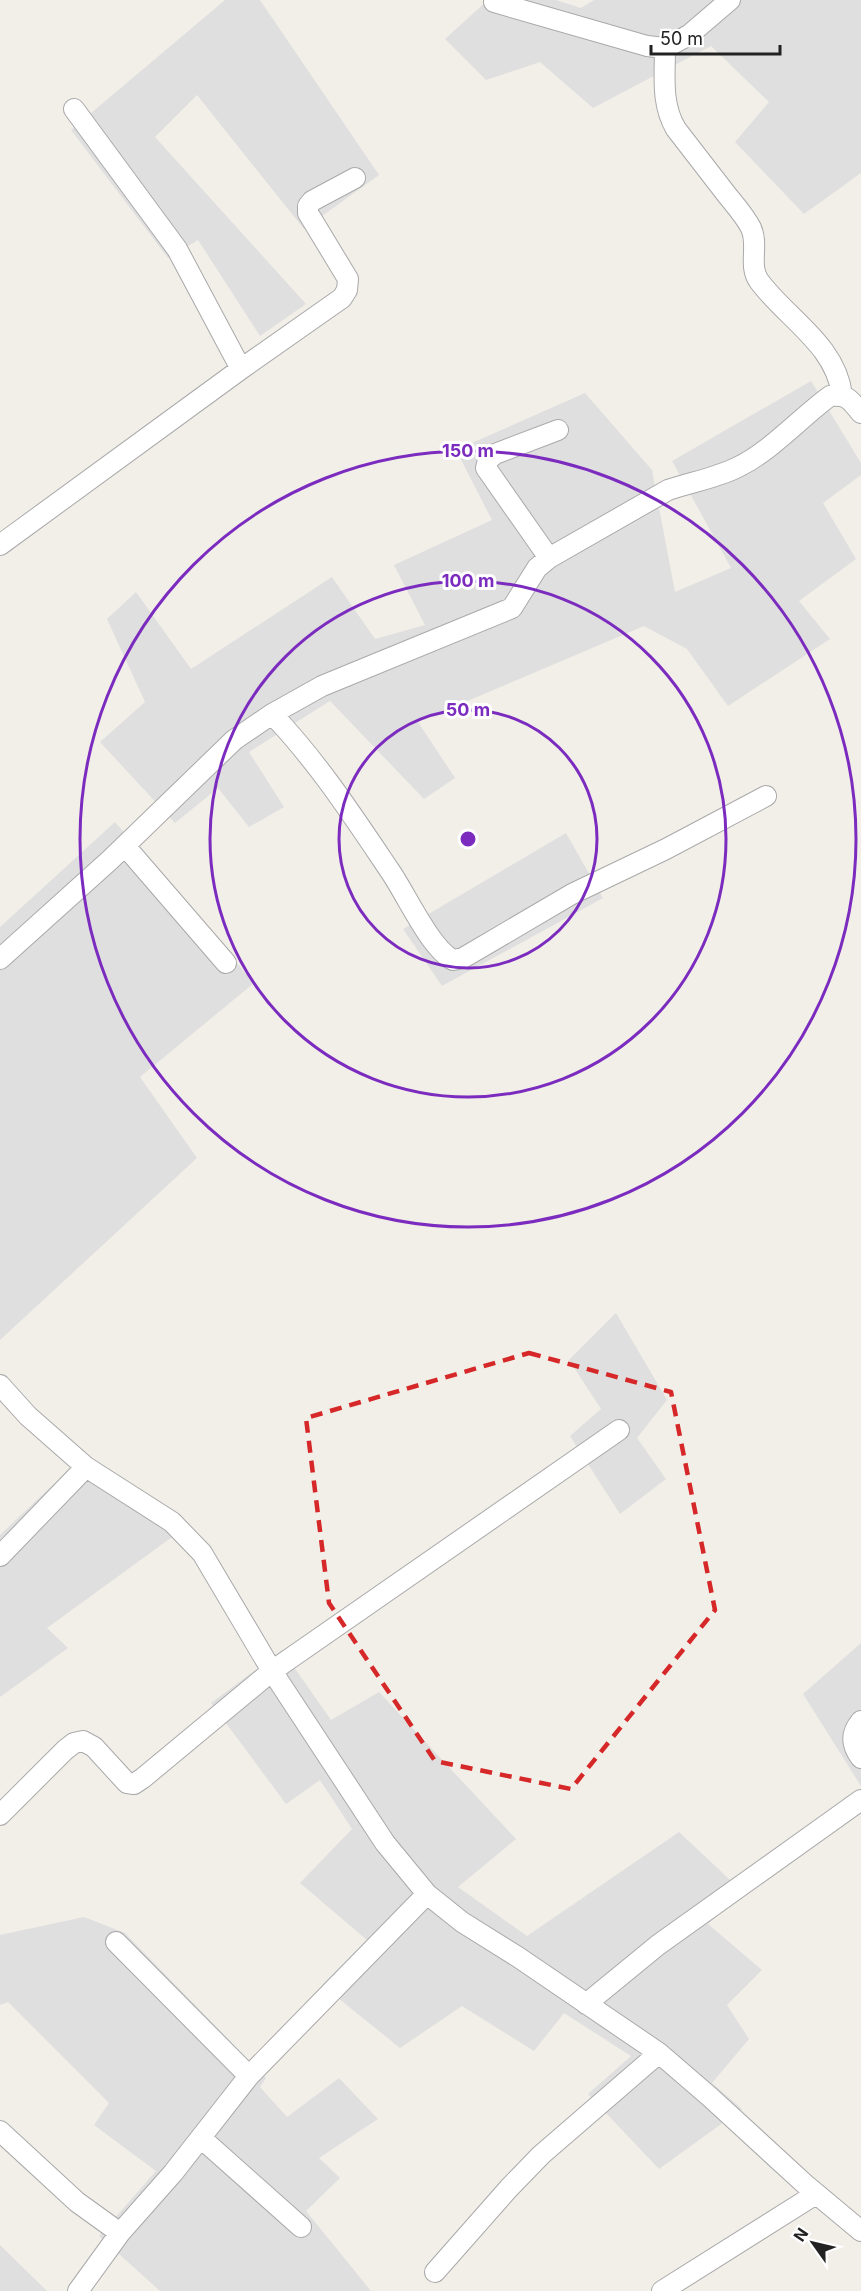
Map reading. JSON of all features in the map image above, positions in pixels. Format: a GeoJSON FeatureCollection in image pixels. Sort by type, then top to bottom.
{"type":"FeatureCollection","features":[{"type":"Feature","properties":{"kind":"street"},"geometry":{"type":"LineString","coordinates":[[494,2],[647,46],[665,48],[689,34],[730,0]]}},
{"type":"Feature","properties":{"kind":"street"},"geometry":{"type":"LineString","coordinates":[[665,48],[665,105],[669,117],[748,222],[756,241],[754,266],[759,281],[823,350],[834,366],[842,395]]}},
{"type":"Feature","properties":{"kind":"street"},"geometry":{"type":"LineString","coordinates":[[74,109],[177,249],[241,369]]}},
{"type":"Feature","properties":{"kind":"street"},"geometry":{"type":"LineString","coordinates":[[0,544],[342,298],[347,290],[348,279],[308,213],[308,206],[312,201],[355,178]]}},
{"type":"Feature","properties":{"kind":"street"},"geometry":{"type":"LineString","coordinates":[[0,959],[125,846],[234,740],[272,714],[322,686],[512,608],[537,568],[549,558],[668,490],[684,484],[697,483],[739,467],[830,396],[842,395],[849,399],[861,413]]}},
{"type":"Feature","properties":{"kind":"street"},"geometry":{"type":"LineString","coordinates":[[549,558],[486,468],[488,460],[495,454],[558,430]]}},
{"type":"Feature","properties":{"kind":"street"},"geometry":{"type":"LineString","coordinates":[[272,714],[306,751],[392,873],[435,944],[444,956],[453,960],[463,958],[572,894],[666,849],[766,796]]}},
{"type":"Feature","properties":{"kind":"street"},"geometry":{"type":"LineString","coordinates":[[125,846],[226,963]]}},
{"type":"Feature","properties":{"kind":"street"},"geometry":{"type":"LineString","coordinates":[[0,1385],[28,1416],[86,1467],[172,1522],[202,1553],[272,1671],[385,1843],[427,1894],[462,1922],[518,1957],[659,2053],[816,2194],[859,2226]]}},
{"type":"Feature","properties":{"kind":"street"},"geometry":{"type":"LineString","coordinates":[[0,1815],[65,1750],[83,1740],[94,1747],[127,1783],[134,1784],[143,1779],[272,1671],[619,1430]]}},
{"type":"Feature","properties":{"kind":"street"},"geometry":{"type":"LineString","coordinates":[[0,1556],[86,1467]]}},
{"type":"Feature","properties":{"kind":"street"},"geometry":{"type":"LineString","coordinates":[[861,1721],[853,1731],[854,1749],[861,1758]]}},
{"type":"Feature","properties":{"kind":"street"},"geometry":{"type":"LineString","coordinates":[[586,2004],[658,1945],[861,1800]]}},
{"type":"Feature","properties":{"kind":"street"},"geometry":{"type":"LineString","coordinates":[[78,2291],[120,2233],[201,2138],[249,2076],[427,1894]]}},
{"type":"Feature","properties":{"kind":"street"},"geometry":{"type":"LineString","coordinates":[[116,1942],[249,2076]]}},
{"type":"Feature","properties":{"kind":"street"},"geometry":{"type":"LineString","coordinates":[[435,2272],[541,2155],[659,2053]]}},
{"type":"Feature","properties":{"kind":"street"},"geometry":{"type":"LineString","coordinates":[[0,2131],[77,2202],[120,2233]]}},
{"type":"Feature","properties":{"kind":"street"},"geometry":{"type":"LineString","coordinates":[[201,2138],[301,2227]]}},
{"type":"Feature","properties":{"kind":"street"},"geometry":{"type":"LineString","coordinates":[[662,2291],[816,2194]]}},
{"type":"Feature","properties":{"kind":"highlighted area"},"geometry":{"type":"Polygon","coordinates":[[[529,1353],[671,1392],[715,1610],[571,1789],[435,1761],[329,1603],[306,1418],[529,1353]]]}},
{"type":"Feature","properties":{"kind":"shaded area"},"geometry":{"type":"Polygon","coordinates":[[[225,0],[260,0],[379,175],[304,229],[197,95],[155,137],[306,304],[260,336],[198,240],[168,258],[71,130],[225,0]]]}},
{"type":"Feature","properties":{"kind":"shaded area"},"geometry":{"type":"Polygon","coordinates":[[[488,0],[556,0],[581,8],[594,0],[861,0],[861,173],[804,214],[735,142],[769,102],[711,46],[593,108],[540,62],[486,80],[445,39],[488,0]]]}},
{"type":"Feature","properties":{"kind":"shaded area"},"geometry":{"type":"Polygon","coordinates":[[[811,381],[861,463],[861,475],[823,503],[856,559],[799,601],[830,639],[728,706],[687,649],[644,626],[418,722],[455,778],[424,799],[330,701],[249,752],[284,807],[249,827],[218,788],[175,823],[100,742],[145,702],[107,619],[136,592],[191,669],[332,577],[375,639],[425,625],[394,565],[492,520],[456,450],[585,393],[652,470],[675,592],[731,568],[672,461],[811,381]]]}},
{"type":"Feature","properties":{"kind":"shaded area"},"geometry":{"type":"Polygon","coordinates":[[[115,822],[254,983],[140,1077],[197,1158],[0,1340],[0,927],[115,822]]]}},
{"type":"Feature","properties":{"kind":"shaded area"},"geometry":{"type":"Polygon","coordinates":[[[566,833],[603,898],[442,986],[403,929],[566,833]]]}},
{"type":"Feature","properties":{"kind":"shaded area"},"geometry":{"type":"Polygon","coordinates":[[[616,1313],[667,1400],[637,1438],[666,1479],[620,1514],[570,1436],[601,1409],[569,1360],[616,1313]]]}},
{"type":"Feature","properties":{"kind":"shaded area"},"geometry":{"type":"Polygon","coordinates":[[[82,1457],[190,1524],[47,1628],[68,1648],[0,1697],[0,1535],[82,1457]]]}},
{"type":"Feature","properties":{"kind":"shaded area"},"geometry":{"type":"Polygon","coordinates":[[[861,1643],[861,1786],[803,1694],[861,1643]]]}},
{"type":"Feature","properties":{"kind":"shaded area"},"geometry":{"type":"Polygon","coordinates":[[[282,1650],[331,1720],[379,1692],[516,1839],[458,1887],[527,1936],[679,1832],[744,1893],[708,1924],[762,1970],[727,2005],[749,2039],[712,2083],[742,2109],[659,2169],[588,2094],[631,2056],[564,2013],[534,2051],[462,2006],[400,2048],[322,1985],[367,1940],[300,1883],[352,1829],[320,1780],[286,1804],[211,1703],[282,1650]]]}},
{"type":"Feature","properties":{"kind":"shaded area"},"geometry":{"type":"Polygon","coordinates":[[[84,1917],[125,1933],[266,2078],[260,2087],[287,2117],[339,2078],[378,2119],[319,2158],[340,2178],[306,2211],[371,2291],[160,2291],[99,2236],[156,2171],[94,2125],[109,2103],[8,2002],[0,2005],[0,1935],[84,1917]]]}},
{"type":"Feature","properties":{"kind":"shaded area"},"geometry":{"type":"Polygon","coordinates":[[[0,2245],[47,2291],[0,2291],[0,2245]]]}}]}
